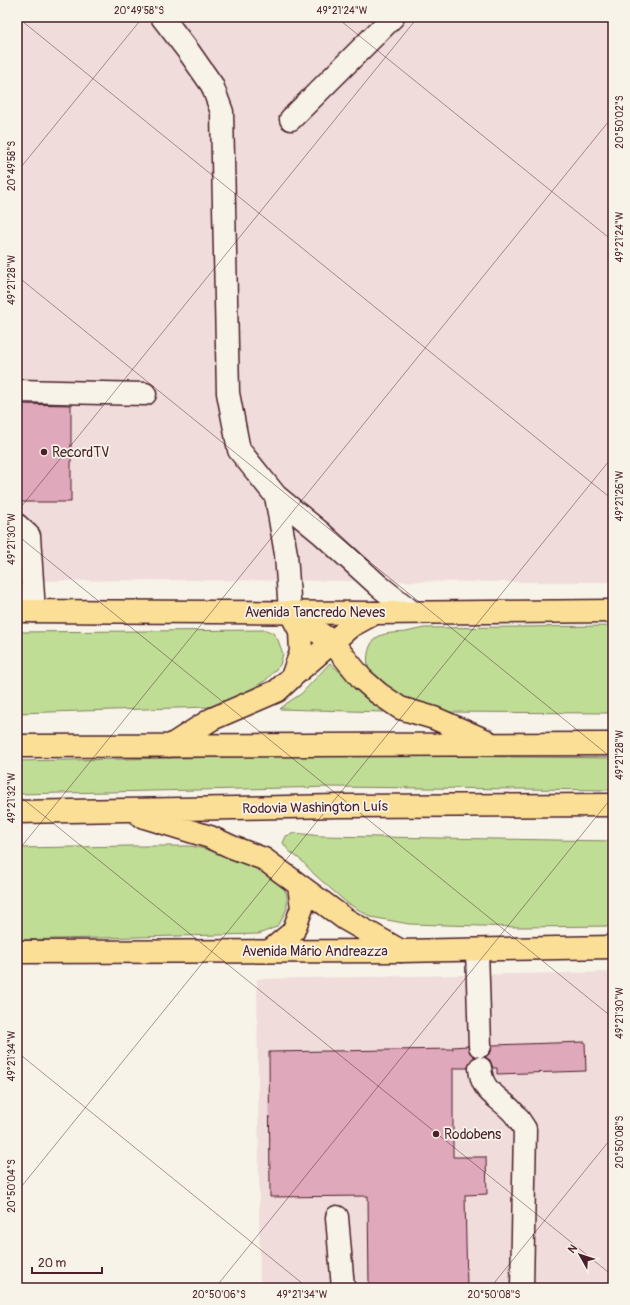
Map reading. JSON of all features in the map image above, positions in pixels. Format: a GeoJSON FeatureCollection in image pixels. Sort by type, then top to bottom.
{"type":"FeatureCollection","features":[{"type":"Feature","properties":{"kind":"main road","name":"Avenida Tancredo Neves"},"geometry":{"type":"LineString","coordinates":[[26,611],[375,613],[613,610]]}},
{"type":"Feature","properties":{"kind":"main road"},"geometry":{"type":"LineString","coordinates":[[290,612],[332,642],[362,679],[378,694],[400,708],[434,718],[496,744]]}},
{"type":"Feature","properties":{"kind":"main road"},"geometry":{"type":"LineString","coordinates":[[290,612],[300,632],[301,652],[292,676]]}},
{"type":"Feature","properties":{"kind":"main road"},"geometry":{"type":"LineString","coordinates":[[170,746],[212,719],[277,691],[292,676],[351,626],[375,613]]}},
{"type":"Feature","properties":{"kind":"main road"},"geometry":{"type":"LineString","coordinates":[[17,746],[613,744]]}},
{"type":"Feature","properties":{"kind":"main road","name":"Rodovia Washington Luís"},"geometry":{"type":"LineString","coordinates":[[17,812],[339,806],[613,805]]}},
{"type":"Feature","properties":{"kind":"main road"},"geometry":{"type":"LineString","coordinates":[[121,810],[210,836],[232,847],[264,859],[345,919],[402,951]]}},
{"type":"Feature","properties":{"kind":"main road"},"geometry":{"type":"LineString","coordinates":[[270,950],[293,932],[302,908],[299,885]]}},
{"type":"Feature","properties":{"kind":"main road","name":"Avenida Mário Andreazza"},"geometry":{"type":"LineString","coordinates":[[17,952],[270,950],[402,951],[613,947]]}},
{"type":"Feature","properties":{"kind":"lane"},"geometry":{"type":"LineString","coordinates":[[162,17],[212,85],[222,112],[228,393],[239,450],[276,496],[321,533],[379,586],[412,612]]}},
{"type":"Feature","properties":{"kind":"lane"},"geometry":{"type":"LineString","coordinates":[[291,119],[393,17]]}},
{"type":"Feature","properties":{"kind":"lane"},"geometry":{"type":"LineString","coordinates":[[17,391],[145,394]]}},
{"type":"Feature","properties":{"kind":"lane"},"geometry":{"type":"LineString","coordinates":[[276,496],[286,554],[290,612]]}},
{"type":"Feature","properties":{"kind":"lane"},"geometry":{"type":"LineString","coordinates":[[17,525],[29,536],[26,611]]}},
{"type":"Feature","properties":{"kind":"lane"},"geometry":{"type":"LineString","coordinates":[[477,950],[480,1046]]}},
{"type":"Feature","properties":{"kind":"lane"},"geometry":{"type":"LineString","coordinates":[[480,1068],[481,1078],[490,1092],[513,1111],[524,1129],[522,1288]]}},
{"type":"Feature","properties":{"kind":"lane"},"geometry":{"type":"LineString","coordinates":[[338,1217],[343,1288]]}},
{"type":"Feature","properties":{"kind":"shaded area"},"geometry":{"type":"Polygon","coordinates":[[[17,17],[613,17],[613,582],[191,580],[17,581],[17,17]]]}},
{"type":"Feature","properties":{"kind":"shaded area","name":"Rodobens"},"geometry":{"type":"Polygon","coordinates":[[[613,972],[613,1288],[260,1288],[257,979],[613,972]]]}},
{"type":"Feature","properties":{"kind":"green space"},"geometry":{"type":"Polygon","coordinates":[[[613,626],[613,713],[440,712],[420,709],[370,675],[368,666],[368,651],[372,643],[378,637],[390,633],[406,632],[424,628],[613,626]]]}},
{"type":"Feature","properties":{"kind":"green space"},"geometry":{"type":"Polygon","coordinates":[[[266,630],[273,633],[278,640],[283,654],[280,665],[266,680],[241,696],[209,707],[17,713],[17,632],[266,630]]]}},
{"type":"Feature","properties":{"kind":"green space"},"geometry":{"type":"Polygon","coordinates":[[[330,663],[372,699],[384,712],[280,709],[301,694],[330,663]]]}},
{"type":"Feature","properties":{"kind":"green space"},"geometry":{"type":"Polygon","coordinates":[[[337,755],[613,758],[613,790],[332,787],[17,794],[17,761],[337,755]]]}},
{"type":"Feature","properties":{"kind":"green space"},"geometry":{"type":"Polygon","coordinates":[[[295,833],[321,836],[613,841],[613,926],[519,927],[409,924],[371,917],[347,903],[315,875],[302,861],[289,851],[283,843],[286,836],[295,833]]]}},
{"type":"Feature","properties":{"kind":"green space"},"geometry":{"type":"Polygon","coordinates":[[[191,846],[243,857],[282,883],[287,895],[287,908],[281,921],[276,927],[259,934],[17,940],[17,848],[191,846]]]}},
{"type":"Feature","properties":{"kind":"building","name":"RecordTV"},"geometry":{"type":"Polygon","coordinates":[[[17,404],[71,405],[71,502],[17,502],[17,404]]]}},
{"type":"Feature","properties":{"kind":"building"},"geometry":{"type":"Polygon","coordinates":[[[585,1042],[586,1071],[497,1074],[497,1068],[493,1068],[490,1060],[485,1057],[491,1052],[492,1045],[585,1042]]]}},
{"type":"Feature","properties":{"kind":"building"},"geometry":{"type":"Polygon","coordinates":[[[468,1046],[470,1053],[475,1057],[469,1063],[468,1068],[453,1068],[453,1157],[486,1157],[487,1194],[465,1195],[467,1288],[369,1288],[368,1196],[270,1197],[269,1052],[453,1049],[452,1047],[468,1046]]]}},
{"type":"Feature","properties":{"kind":"place","name":"RecordTV"},"geometry":{"type":"Point","coordinates":[44,452]}},
{"type":"Feature","properties":{"kind":"place","name":"Rodobens"},"geometry":{"type":"Point","coordinates":[436,1134]}}]}
